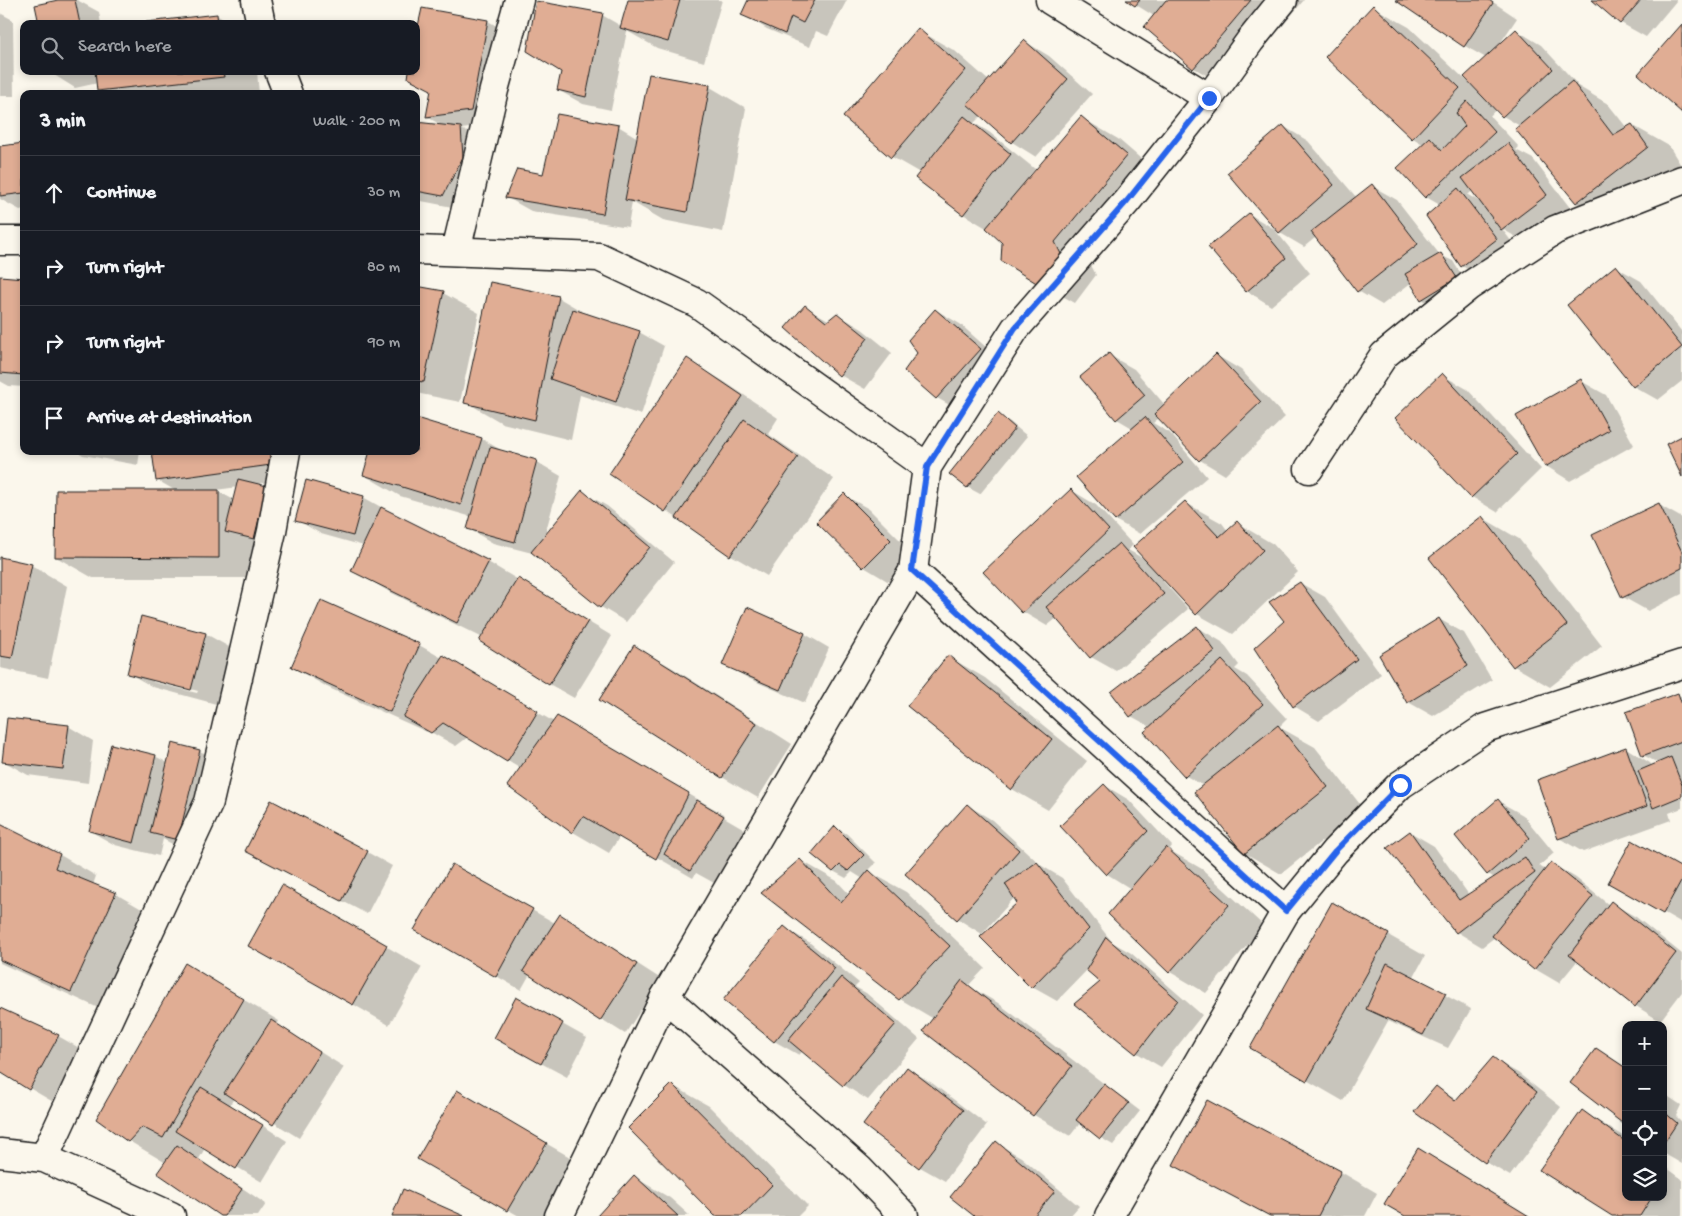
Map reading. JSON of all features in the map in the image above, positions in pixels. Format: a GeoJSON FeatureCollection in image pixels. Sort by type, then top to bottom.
{"type":"FeatureCollection","features":[{"type":"Feature","properties":{"kind":"street"},"geometry":{"type":"LineString","coordinates":[[256,0],[260,20]]}},
{"type":"Feature","properties":{"kind":"street"},"geometry":{"type":"LineString","coordinates":[[456,251],[494,90],[519,0]]}},
{"type":"Feature","properties":{"kind":"street"},"geometry":{"type":"LineString","coordinates":[[1050,0],[1209,98]]}},
{"type":"Feature","properties":{"kind":"street"},"geometry":{"type":"LineString","coordinates":[[559,1216],[665,997],[912,570],[927,467],[1015,328],[1127,201],[1209,98],[1250,41],[1283,0]]}},
{"type":"Feature","properties":{"kind":"street"},"geometry":{"type":"LineString","coordinates":[[281,75],[286,90]]}},
{"type":"Feature","properties":{"kind":"street"},"geometry":{"type":"LineString","coordinates":[[1309,469],[1384,355],[1469,286],[1555,230],[1682,180]]}},
{"type":"Feature","properties":{"kind":"street"},"geometry":{"type":"LineString","coordinates":[[0,241],[20,241]]}},
{"type":"Feature","properties":{"kind":"street"},"geometry":{"type":"LineString","coordinates":[[420,250],[599,258],[697,303],[927,467]]}},
{"type":"Feature","properties":{"kind":"street"},"geometry":{"type":"LineString","coordinates":[[44,1158],[208,802],[272,531],[285,455]]}},
{"type":"Feature","properties":{"kind":"street"},"geometry":{"type":"LineString","coordinates":[[912,570],[1286,911]]}},
{"type":"Feature","properties":{"kind":"street"},"geometry":{"type":"LineString","coordinates":[[1109,1216],[1286,911],[1335,851],[1400,785],[1485,728],[1682,664]]}},
{"type":"Feature","properties":{"kind":"street"},"geometry":{"type":"LineString","coordinates":[[665,997],[858,1169],[904,1216]]}},
{"type":"Feature","properties":{"kind":"street"},"geometry":{"type":"LineString","coordinates":[[0,1154],[44,1158],[171,1216]]}},
{"type":"Feature","properties":{"kind":"building"},"geometry":{"type":"Polygon","coordinates":[[[58,0],[75,0],[79,20],[38,20],[35,5],[58,0]]]}},
{"type":"Feature","properties":{"kind":"building"},"geometry":{"type":"Polygon","coordinates":[[[628,0],[680,0],[668,42],[620,28],[628,0]]]}},
{"type":"Feature","properties":{"kind":"building"},"geometry":{"type":"Polygon","coordinates":[[[748,0],[815,0],[803,23],[791,17],[785,34],[741,15],[748,0]]]}},
{"type":"Feature","properties":{"kind":"building"},"geometry":{"type":"Polygon","coordinates":[[[1126,0],[1140,0],[1135,6],[1126,0]]]}},
{"type":"Feature","properties":{"kind":"building"},"geometry":{"type":"Polygon","coordinates":[[[1166,0],[1251,0],[1193,69],[1144,27],[1166,0]]]}},
{"type":"Feature","properties":{"kind":"building"},"geometry":{"type":"Polygon","coordinates":[[[1395,0],[1489,0],[1493,3],[1464,47],[1395,0]]]}},
{"type":"Feature","properties":{"kind":"building"},"geometry":{"type":"Polygon","coordinates":[[[1592,0],[1641,0],[1620,24],[1592,0]]]}},
{"type":"Feature","properties":{"kind":"building"},"geometry":{"type":"Polygon","coordinates":[[[536,1],[603,13],[586,97],[557,90],[561,72],[527,51],[536,1]]]}},
{"type":"Feature","properties":{"kind":"building"},"geometry":{"type":"Polygon","coordinates":[[[1373,5],[1460,88],[1412,139],[1325,57],[1373,5]]]}},
{"type":"Feature","properties":{"kind":"building"},"geometry":{"type":"Polygon","coordinates":[[[422,8],[488,20],[471,111],[426,117],[431,90],[408,78],[408,75],[420,75],[419,20],[422,8]]]}},
{"type":"Feature","properties":{"kind":"building"},"geometry":{"type":"Polygon","coordinates":[[[217,14],[218,20],[164,20],[217,14]]]}},
{"type":"Feature","properties":{"kind":"building"},"geometry":{"type":"Polygon","coordinates":[[[1682,24],[1682,113],[1638,74],[1682,24]]]}},
{"type":"Feature","properties":{"kind":"building"},"geometry":{"type":"Polygon","coordinates":[[[918,28],[966,70],[891,158],[843,117],[918,28]]]}},
{"type":"Feature","properties":{"kind":"building"},"geometry":{"type":"Polygon","coordinates":[[[1516,29],[1553,69],[1502,117],[1464,77],[1516,29]]]}},
{"type":"Feature","properties":{"kind":"building"},"geometry":{"type":"Polygon","coordinates":[[[1024,40],[1068,79],[1011,143],[967,104],[1024,40]]]}},
{"type":"Feature","properties":{"kind":"building"},"geometry":{"type":"Polygon","coordinates":[[[649,74],[710,85],[687,212],[625,200],[649,74]]]}},
{"type":"Feature","properties":{"kind":"building"},"geometry":{"type":"Polygon","coordinates":[[[95,75],[224,75],[224,77],[106,90],[97,90],[95,75]]]}},
{"type":"Feature","properties":{"kind":"building"},"geometry":{"type":"Polygon","coordinates":[[[1572,81],[1613,135],[1632,124],[1648,147],[1576,203],[1515,129],[1572,81]]]}},
{"type":"Feature","properties":{"kind":"building"},"geometry":{"type":"Polygon","coordinates":[[[1467,101],[1495,132],[1425,198],[1397,168],[1430,137],[1442,150],[1465,126],[1456,113],[1467,101]]]}},
{"type":"Feature","properties":{"kind":"building"},"geometry":{"type":"Polygon","coordinates":[[[557,114],[619,125],[603,214],[505,198],[517,169],[543,174],[557,114]]]}},
{"type":"Feature","properties":{"kind":"building"},"geometry":{"type":"Polygon","coordinates":[[[964,116],[1011,154],[963,215],[915,178],[964,116]]]}},
{"type":"Feature","properties":{"kind":"building"},"geometry":{"type":"Polygon","coordinates":[[[1081,116],[1127,155],[1055,242],[1061,254],[1038,284],[1001,261],[1002,243],[986,228],[1081,116]]]}},
{"type":"Feature","properties":{"kind":"building"},"geometry":{"type":"Polygon","coordinates":[[[420,122],[461,127],[463,157],[443,196],[420,192],[420,122]]]}},
{"type":"Feature","properties":{"kind":"building"},"geometry":{"type":"Polygon","coordinates":[[[1283,125],[1334,185],[1279,233],[1227,173],[1283,125]]]}},
{"type":"Feature","properties":{"kind":"building"},"geometry":{"type":"Polygon","coordinates":[[[1508,143],[1547,195],[1501,230],[1462,178],[1508,143]]]}},
{"type":"Feature","properties":{"kind":"building"},"geometry":{"type":"Polygon","coordinates":[[[20,144],[20,194],[0,196],[0,146],[20,144]]]}},
{"type":"Feature","properties":{"kind":"building"},"geometry":{"type":"Polygon","coordinates":[[[1372,184],[1418,244],[1357,292],[1311,232],[1372,184]]]}},
{"type":"Feature","properties":{"kind":"building"},"geometry":{"type":"Polygon","coordinates":[[[1458,188],[1497,239],[1461,267],[1426,216],[1458,188]]]}},
{"type":"Feature","properties":{"kind":"building"},"geometry":{"type":"Polygon","coordinates":[[[1249,213],[1286,258],[1246,292],[1208,247],[1249,213]]]}},
{"type":"Feature","properties":{"kind":"building"},"geometry":{"type":"Polygon","coordinates":[[[1441,253],[1457,278],[1421,300],[1405,274],[1441,253]]]}},
{"type":"Feature","properties":{"kind":"building"},"geometry":{"type":"Polygon","coordinates":[[[1616,265],[1682,347],[1633,387],[1567,305],[1616,265]]]}},
{"type":"Feature","properties":{"kind":"building"},"geometry":{"type":"Polygon","coordinates":[[[0,276],[20,278],[20,375],[0,373],[0,276]]]}},
{"type":"Feature","properties":{"kind":"building"},"geometry":{"type":"Polygon","coordinates":[[[490,282],[559,296],[535,420],[464,403],[490,282]]]}},
{"type":"Feature","properties":{"kind":"building"},"geometry":{"type":"Polygon","coordinates":[[[420,287],[444,291],[424,382],[420,382],[420,287]]]}},
{"type":"Feature","properties":{"kind":"building"},"geometry":{"type":"Polygon","coordinates":[[[805,305],[826,322],[837,313],[868,338],[839,376],[785,328],[805,305]]]}},
{"type":"Feature","properties":{"kind":"building"},"geometry":{"type":"Polygon","coordinates":[[[573,309],[640,331],[616,402],[550,379],[573,309]]]}},
{"type":"Feature","properties":{"kind":"building"},"geometry":{"type":"Polygon","coordinates":[[[935,309],[981,349],[936,399],[904,371],[917,353],[908,340],[935,309]]]}},
{"type":"Feature","properties":{"kind":"building"},"geometry":{"type":"Polygon","coordinates":[[[1109,353],[1145,395],[1116,420],[1080,377],[1109,353]]]}},
{"type":"Feature","properties":{"kind":"building"},"geometry":{"type":"Polygon","coordinates":[[[1216,354],[1261,402],[1199,461],[1154,414],[1216,354]]]}},
{"type":"Feature","properties":{"kind":"building"},"geometry":{"type":"Polygon","coordinates":[[[687,358],[743,396],[665,512],[609,474],[687,358]]]}},
{"type":"Feature","properties":{"kind":"building"},"geometry":{"type":"Polygon","coordinates":[[[1442,373],[1517,454],[1471,498],[1395,418],[1442,373]]]}},
{"type":"Feature","properties":{"kind":"building"},"geometry":{"type":"Polygon","coordinates":[[[1581,379],[1609,430],[1545,467],[1516,416],[1581,379]]]}},
{"type":"Feature","properties":{"kind":"building"},"geometry":{"type":"Polygon","coordinates":[[[998,413],[1015,428],[967,488],[949,474],[998,413]]]}},
{"type":"Feature","properties":{"kind":"building"},"geometry":{"type":"Polygon","coordinates":[[[1145,417],[1183,462],[1115,521],[1076,477],[1145,417]]]}},
{"type":"Feature","properties":{"kind":"building"},"geometry":{"type":"Polygon","coordinates":[[[420,419],[482,438],[461,505],[363,475],[369,455],[420,455],[420,419]]]}},
{"type":"Feature","properties":{"kind":"building"},"geometry":{"type":"Polygon","coordinates":[[[744,419],[798,457],[730,556],[676,518],[744,419]]]}},
{"type":"Feature","properties":{"kind":"building"},"geometry":{"type":"Polygon","coordinates":[[[1682,436],[1682,477],[1666,444],[1682,436]]]}},
{"type":"Feature","properties":{"kind":"building"},"geometry":{"type":"Polygon","coordinates":[[[490,447],[537,460],[515,542],[467,529],[490,447]]]}},
{"type":"Feature","properties":{"kind":"building"},"geometry":{"type":"Polygon","coordinates":[[[153,455],[270,455],[271,465],[156,481],[153,455]]]}},
{"type":"Feature","properties":{"kind":"building"},"geometry":{"type":"Polygon","coordinates":[[[238,479],[267,486],[254,539],[225,532],[238,479]]]}},
{"type":"Feature","properties":{"kind":"building"},"geometry":{"type":"Polygon","coordinates":[[[306,480],[364,496],[353,536],[295,521],[306,480]]]}},
{"type":"Feature","properties":{"kind":"building"},"geometry":{"type":"Polygon","coordinates":[[[1071,489],[1109,530],[1022,613],[983,572],[1071,489]]]}},
{"type":"Feature","properties":{"kind":"building"},"geometry":{"type":"Polygon","coordinates":[[[56,490],[219,490],[219,558],[55,557],[56,490]]]}},
{"type":"Feature","properties":{"kind":"building"},"geometry":{"type":"Polygon","coordinates":[[[582,490],[650,547],[600,608],[531,552],[582,490]]]}},
{"type":"Feature","properties":{"kind":"building"},"geometry":{"type":"Polygon","coordinates":[[[844,493],[891,540],[863,568],[816,522],[844,493]]]}},
{"type":"Feature","properties":{"kind":"building"},"geometry":{"type":"Polygon","coordinates":[[[1185,501],[1219,537],[1237,521],[1263,550],[1196,615],[1133,547],[1185,501]]]}},
{"type":"Feature","properties":{"kind":"building"},"geometry":{"type":"Polygon","coordinates":[[[1659,503],[1682,552],[1682,568],[1622,598],[1592,535],[1659,503]]]}},
{"type":"Feature","properties":{"kind":"building"},"geometry":{"type":"Polygon","coordinates":[[[381,507],[489,561],[457,623],[351,571],[381,507]]]}},
{"type":"Feature","properties":{"kind":"building"},"geometry":{"type":"Polygon","coordinates":[[[1482,516],[1567,625],[1513,667],[1429,558],[1482,516]]]}},
{"type":"Feature","properties":{"kind":"building"},"geometry":{"type":"Polygon","coordinates":[[[1119,543],[1164,594],[1090,658],[1046,607],[1119,543]]]}},
{"type":"Feature","properties":{"kind":"building"},"geometry":{"type":"Polygon","coordinates":[[[0,557],[32,564],[12,658],[0,656],[0,557]]]}},
{"type":"Feature","properties":{"kind":"building"},"geometry":{"type":"Polygon","coordinates":[[[518,578],[588,621],[549,685],[479,641],[518,578]]]}},
{"type":"Feature","properties":{"kind":"building"},"geometry":{"type":"Polygon","coordinates":[[[1300,582],[1357,659],[1293,707],[1254,648],[1284,621],[1269,602],[1300,582]]]}},
{"type":"Feature","properties":{"kind":"building"},"geometry":{"type":"Polygon","coordinates":[[[321,600],[420,644],[390,712],[291,667],[321,600]]]}},
{"type":"Feature","properties":{"kind":"building"},"geometry":{"type":"Polygon","coordinates":[[[747,607],[805,633],[780,690],[722,665],[747,607]]]}},
{"type":"Feature","properties":{"kind":"building"},"geometry":{"type":"Polygon","coordinates":[[[141,616],[206,633],[191,690],[127,674],[141,616]]]}},
{"type":"Feature","properties":{"kind":"building"},"geometry":{"type":"Polygon","coordinates":[[[1439,618],[1468,666],[1407,703],[1379,655],[1439,618]]]}},
{"type":"Feature","properties":{"kind":"building"},"geometry":{"type":"Polygon","coordinates":[[[1197,626],[1215,651],[1130,717],[1111,692],[1197,626]]]}},
{"type":"Feature","properties":{"kind":"building"},"geometry":{"type":"Polygon","coordinates":[[[634,645],[757,723],[722,778],[599,700],[634,645]]]}},
{"type":"Feature","properties":{"kind":"building"},"geometry":{"type":"Polygon","coordinates":[[[443,655],[538,711],[507,762],[443,723],[431,733],[403,717],[443,655]]]}},
{"type":"Feature","properties":{"kind":"building"},"geometry":{"type":"Polygon","coordinates":[[[948,655],[1052,739],[1011,790],[907,706],[948,655]]]}},
{"type":"Feature","properties":{"kind":"building"},"geometry":{"type":"Polygon","coordinates":[[[1222,660],[1263,704],[1185,777],[1144,732],[1222,660]]]}},
{"type":"Feature","properties":{"kind":"building"},"geometry":{"type":"Polygon","coordinates":[[[1678,693],[1682,705],[1682,741],[1642,756],[1626,712],[1678,693]]]}},
{"type":"Feature","properties":{"kind":"building"},"geometry":{"type":"Polygon","coordinates":[[[557,716],[689,793],[656,859],[583,816],[572,833],[507,786],[557,716]]]}},
{"type":"Feature","properties":{"kind":"building"},"geometry":{"type":"Polygon","coordinates":[[[7,718],[69,725],[63,769],[2,762],[7,718]]]}},
{"type":"Feature","properties":{"kind":"building"},"geometry":{"type":"Polygon","coordinates":[[[1278,725],[1328,787],[1244,854],[1194,792],[1278,725]]]}},
{"type":"Feature","properties":{"kind":"building"},"geometry":{"type":"Polygon","coordinates":[[[172,743],[200,750],[178,840],[150,833],[172,743]]]}},
{"type":"Feature","properties":{"kind":"building"},"geometry":{"type":"Polygon","coordinates":[[[111,744],[156,755],[134,843],[89,831],[111,744]]]}},
{"type":"Feature","properties":{"kind":"building"},"geometry":{"type":"Polygon","coordinates":[[[1626,747],[1647,806],[1558,839],[1537,780],[1626,747]]]}},
{"type":"Feature","properties":{"kind":"building"},"geometry":{"type":"Polygon","coordinates":[[[1671,757],[1682,785],[1682,796],[1653,808],[1638,771],[1671,757]]]}},
{"type":"Feature","properties":{"kind":"building"},"geometry":{"type":"Polygon","coordinates":[[[1104,784],[1148,831],[1106,875],[1060,826],[1104,784]]]}},
{"type":"Feature","properties":{"kind":"building"},"geometry":{"type":"Polygon","coordinates":[[[1498,799],[1530,838],[1487,875],[1455,836],[1498,799]]]}},
{"type":"Feature","properties":{"kind":"building"},"geometry":{"type":"Polygon","coordinates":[[[271,800],[368,851],[342,901],[245,851],[271,800]]]}},
{"type":"Feature","properties":{"kind":"building"},"geometry":{"type":"Polygon","coordinates":[[[697,800],[724,816],[690,871],[664,854],[697,800]]]}},
{"type":"Feature","properties":{"kind":"building"},"geometry":{"type":"Polygon","coordinates":[[[967,804],[1019,850],[957,920],[905,874],[967,804]]]}},
{"type":"Feature","properties":{"kind":"building"},"geometry":{"type":"Polygon","coordinates":[[[0,824],[60,854],[55,868],[116,893],[71,992],[0,960],[0,824]]]}},
{"type":"Feature","properties":{"kind":"building"},"geometry":{"type":"Polygon","coordinates":[[[835,826],[864,855],[848,871],[840,865],[833,872],[811,854],[835,826]]]}},
{"type":"Feature","properties":{"kind":"building"},"geometry":{"type":"Polygon","coordinates":[[[1410,831],[1459,900],[1525,857],[1535,873],[1456,933],[1387,848],[1410,831]]]}},
{"type":"Feature","properties":{"kind":"building"},"geometry":{"type":"Polygon","coordinates":[[[1632,840],[1682,868],[1682,879],[1663,914],[1608,883],[1632,840]]]}},
{"type":"Feature","properties":{"kind":"building"},"geometry":{"type":"Polygon","coordinates":[[[1166,847],[1229,905],[1169,973],[1108,914],[1166,847]]]}},
{"type":"Feature","properties":{"kind":"building"},"geometry":{"type":"Polygon","coordinates":[[[800,859],[841,903],[869,870],[950,946],[899,1000],[761,893],[800,859]]]}},
{"type":"Feature","properties":{"kind":"building"},"geometry":{"type":"Polygon","coordinates":[[[1037,862],[1089,929],[1031,988],[980,937],[1017,903],[1005,884],[1037,862]]]}},
{"type":"Feature","properties":{"kind":"building"},"geometry":{"type":"Polygon","coordinates":[[[1551,862],[1593,896],[1534,970],[1492,936],[1551,862]]]}},
{"type":"Feature","properties":{"kind":"building"},"geometry":{"type":"Polygon","coordinates":[[[452,864],[533,909],[496,977],[414,930],[452,864]]]}},
{"type":"Feature","properties":{"kind":"building"},"geometry":{"type":"Polygon","coordinates":[[[282,885],[387,945],[353,1005],[248,946],[282,885]]]}},
{"type":"Feature","properties":{"kind":"building"},"geometry":{"type":"Polygon","coordinates":[[[1611,901],[1676,953],[1635,1007],[1569,955],[1611,901]]]}},
{"type":"Feature","properties":{"kind":"building"},"geometry":{"type":"Polygon","coordinates":[[[1332,902],[1389,934],[1307,1081],[1250,1048],[1332,902]]]}},
{"type":"Feature","properties":{"kind":"building"},"geometry":{"type":"Polygon","coordinates":[[[560,914],[637,964],[600,1021],[523,971],[560,914]]]}},
{"type":"Feature","properties":{"kind":"building"},"geometry":{"type":"Polygon","coordinates":[[[784,926],[835,968],[774,1042],[723,1000],[784,926]]]}},
{"type":"Feature","properties":{"kind":"building"},"geometry":{"type":"Polygon","coordinates":[[[1106,937],[1178,1000],[1136,1054],[1074,1004],[1100,982],[1086,970],[1106,937]]]}},
{"type":"Feature","properties":{"kind":"building"},"geometry":{"type":"Polygon","coordinates":[[[185,963],[244,999],[163,1138],[142,1127],[128,1142],[96,1119],[185,963]]]}},
{"type":"Feature","properties":{"kind":"building"},"geometry":{"type":"Polygon","coordinates":[[[1387,963],[1446,993],[1423,1035],[1366,1009],[1387,963]]]}},
{"type":"Feature","properties":{"kind":"building"},"geometry":{"type":"Polygon","coordinates":[[[841,977],[896,1024],[843,1086],[788,1040],[841,977]]]}},
{"type":"Feature","properties":{"kind":"building"},"geometry":{"type":"Polygon","coordinates":[[[962,980],[1072,1066],[1033,1116],[923,1031],[962,980]]]}},
{"type":"Feature","properties":{"kind":"building"},"geometry":{"type":"Polygon","coordinates":[[[516,997],[563,1023],[541,1064],[494,1038],[516,997]]]}},
{"type":"Feature","properties":{"kind":"building"},"geometry":{"type":"Polygon","coordinates":[[[0,1008],[59,1035],[29,1090],[0,1072],[0,1008]]]}},
{"type":"Feature","properties":{"kind":"building"},"geometry":{"type":"Polygon","coordinates":[[[271,1020],[320,1052],[273,1125],[224,1093],[271,1020]]]}},
{"type":"Feature","properties":{"kind":"building"},"geometry":{"type":"Polygon","coordinates":[[[1596,1048],[1622,1065],[1622,1123],[1570,1083],[1596,1048]]]}},
{"type":"Feature","properties":{"kind":"building"},"geometry":{"type":"Polygon","coordinates":[[[1493,1057],[1537,1092],[1485,1163],[1414,1112],[1436,1086],[1455,1101],[1493,1057]]]}},
{"type":"Feature","properties":{"kind":"building"},"geometry":{"type":"Polygon","coordinates":[[[907,1067],[963,1110],[919,1168],[863,1125],[907,1067]]]}},
{"type":"Feature","properties":{"kind":"building"},"geometry":{"type":"Polygon","coordinates":[[[672,1084],[772,1185],[742,1216],[715,1216],[628,1128],[672,1084]]]}},
{"type":"Feature","properties":{"kind":"building"},"geometry":{"type":"Polygon","coordinates":[[[1104,1084],[1129,1103],[1100,1139],[1076,1120],[1104,1084]]]}},
{"type":"Feature","properties":{"kind":"building"},"geometry":{"type":"Polygon","coordinates":[[[201,1087],[263,1125],[236,1169],[175,1131],[201,1087]]]}},
{"type":"Feature","properties":{"kind":"building"},"geometry":{"type":"Polygon","coordinates":[[[457,1090],[547,1143],[507,1211],[417,1159],[457,1090]]]}},
{"type":"Feature","properties":{"kind":"building"},"geometry":{"type":"Polygon","coordinates":[[[1207,1100],[1341,1171],[1318,1216],[1270,1216],[1173,1165],[1207,1100]]]}},
{"type":"Feature","properties":{"kind":"building"},"geometry":{"type":"Polygon","coordinates":[[[1582,1110],[1622,1139],[1622,1201],[1649,1201],[1640,1216],[1612,1216],[1539,1170],[1582,1110]]]}},
{"type":"Feature","properties":{"kind":"building"},"geometry":{"type":"Polygon","coordinates":[[[1667,1114],[1677,1123],[1667,1138],[1667,1114]]]}},
{"type":"Feature","properties":{"kind":"building"},"geometry":{"type":"Polygon","coordinates":[[[996,1141],[1055,1191],[1034,1216],[974,1216],[950,1197],[996,1141]]]}},
{"type":"Feature","properties":{"kind":"building"},"geometry":{"type":"Polygon","coordinates":[[[177,1145],[242,1189],[224,1216],[220,1216],[157,1173],[177,1145]]]}},
{"type":"Feature","properties":{"kind":"building"},"geometry":{"type":"Polygon","coordinates":[[[1418,1148],[1529,1216],[1405,1216],[1384,1204],[1418,1148]]]}},
{"type":"Feature","properties":{"kind":"building"},"geometry":{"type":"Polygon","coordinates":[[[634,1175],[678,1216],[597,1216],[634,1175]]]}},
{"type":"Feature","properties":{"kind":"building"},"geometry":{"type":"Polygon","coordinates":[[[403,1189],[464,1216],[392,1216],[403,1189]]]}},
{"type":"Feature","properties":{"kind":"route"},"geometry":{"type":"LineString","coordinates":[[1209,98],[1127,201],[1015,328],[927,467],[912,570],[1286,911],[1335,851],[1400,785]]}}]}
